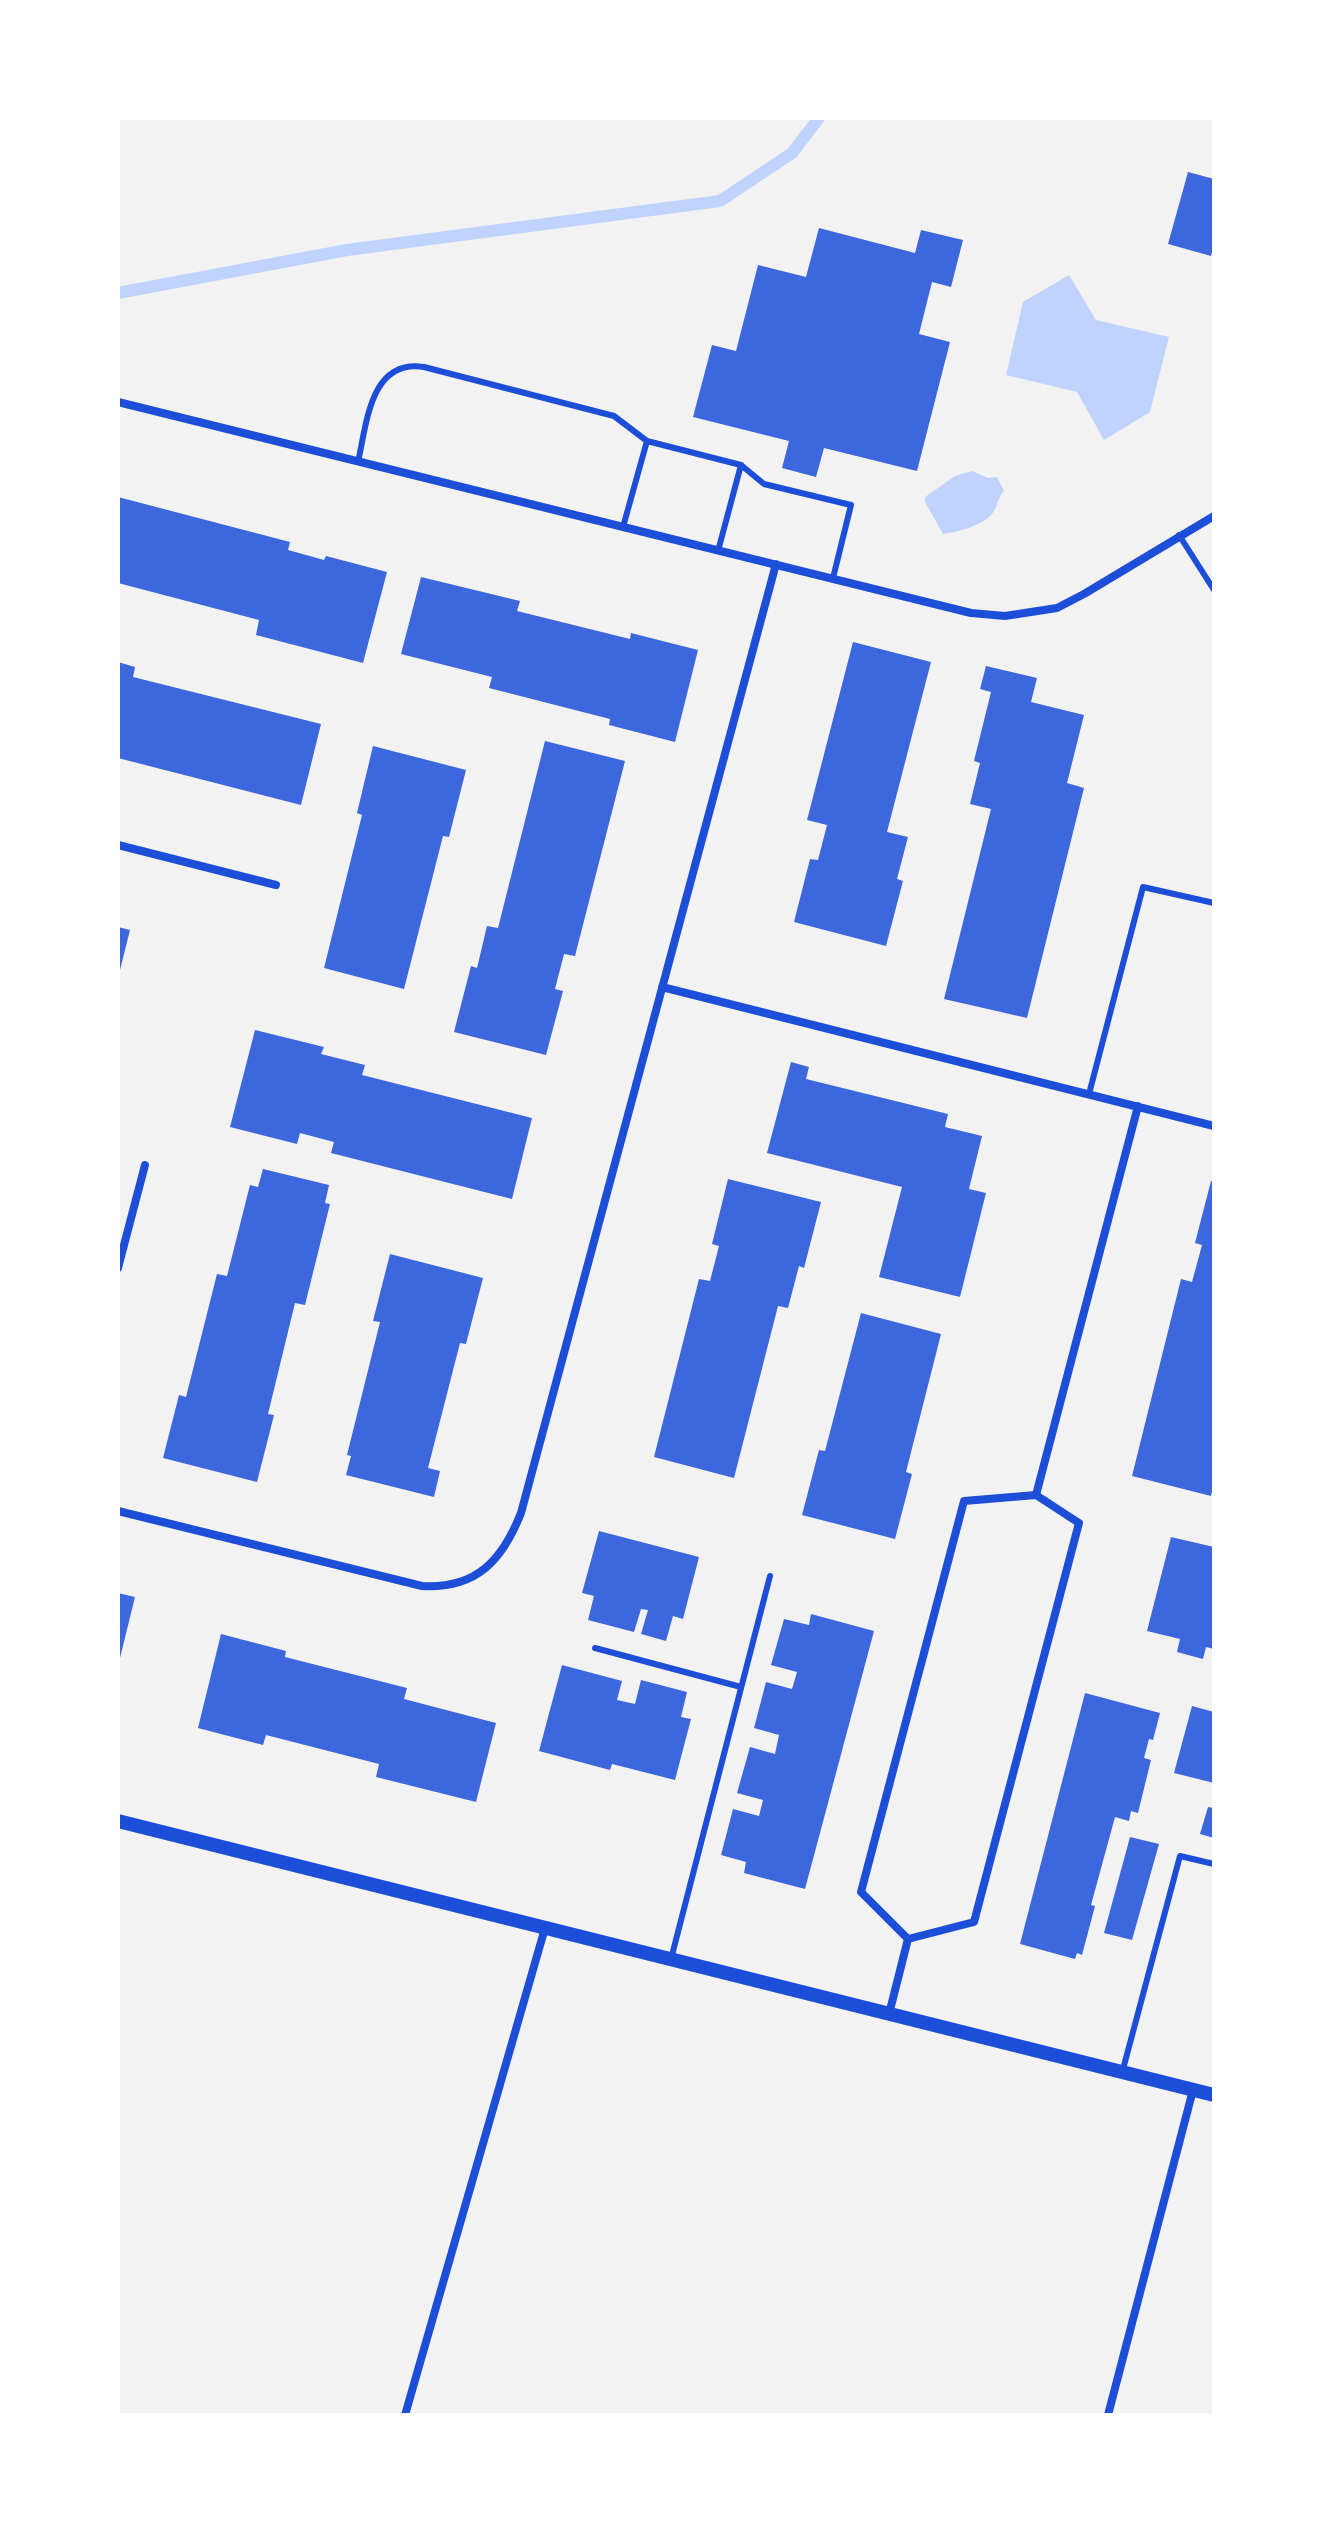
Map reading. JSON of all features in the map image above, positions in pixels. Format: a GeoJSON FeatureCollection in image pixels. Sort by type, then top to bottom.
{"type":"FeatureCollection","features":[{"type":"Feature","properties":{"kind":"street"},"geometry":{"type":"LineString","coordinates":[[118,402],[971,613],[1005,616],[1057,608],[1214,516]]}},
{"type":"Feature","properties":{"kind":"street"},"geometry":{"type":"LineString","coordinates":[[118,1511],[422,1586],[443,1587],[464,1581],[499,1556],[511,1538],[521,1513],[776,564]]}},
{"type":"Feature","properties":{"kind":"street"},"geometry":{"type":"LineString","coordinates":[[118,845],[276,885]]}},
{"type":"Feature","properties":{"kind":"street"},"geometry":{"type":"LineString","coordinates":[[662,987],[1214,1126]]}},
{"type":"Feature","properties":{"kind":"street"},"geometry":{"type":"LineString","coordinates":[[1036,1495],[1138,1106]]}},
{"type":"Feature","properties":{"kind":"street"},"geometry":{"type":"LineString","coordinates":[[118,1268],[145,1165]]}},
{"type":"Feature","properties":{"kind":"street"},"geometry":{"type":"LineString","coordinates":[[1036,1495],[1079,1523],[974,1922],[908,1939],[861,1892],[964,1501],[1036,1495]]}},
{"type":"Feature","properties":{"kind":"street"},"geometry":{"type":"LineString","coordinates":[[118,1821],[1214,2095]]}},
{"type":"Feature","properties":{"kind":"street"},"geometry":{"type":"LineString","coordinates":[[405,2415],[545,1928]]}},
{"type":"Feature","properties":{"kind":"street"},"geometry":{"type":"LineString","coordinates":[[889,2014],[908,1939]]}},
{"type":"Feature","properties":{"kind":"street"},"geometry":{"type":"LineString","coordinates":[[1108,2415],[1193,2090]]}},
{"type":"Feature","properties":{"kind":"lane"},"geometry":{"type":"LineString","coordinates":[[358,462],[374,394],[383,380],[408,364],[614,416],[647,441],[741,465],[764,484],[851,505],[833,578]]}},
{"type":"Feature","properties":{"kind":"lane"},"geometry":{"type":"LineString","coordinates":[[623,527],[647,441]]}},
{"type":"Feature","properties":{"kind":"lane"},"geometry":{"type":"LineString","coordinates":[[718,551],[741,465]]}},
{"type":"Feature","properties":{"kind":"lane"},"geometry":{"type":"LineString","coordinates":[[1179,535],[1214,590]]}},
{"type":"Feature","properties":{"kind":"lane"},"geometry":{"type":"LineString","coordinates":[[1089,1094],[1143,887],[1214,903]]}},
{"type":"Feature","properties":{"kind":"lane"},"geometry":{"type":"LineString","coordinates":[[671,1959],[770,1576]]}},
{"type":"Feature","properties":{"kind":"lane"},"geometry":{"type":"LineString","coordinates":[[595,1648],[741,1687]]}},
{"type":"Feature","properties":{"kind":"lane"},"geometry":{"type":"LineString","coordinates":[[1122,2073],[1180,1856],[1214,1864]]}},
{"type":"Feature","properties":{"kind":"water"},"geometry":{"type":"Polygon","coordinates":[[[1069,275],[1096,320],[1169,337],[1150,412],[1104,440],[1077,392],[1006,375],[1023,302],[1069,275]]]}},
{"type":"Feature","properties":{"kind":"water"},"geometry":{"type":"Polygon","coordinates":[[[972,471],[988,478],[997,477],[1004,491],[988,518],[969,528],[943,534],[925,497],[955,476],[972,471]]]}},
{"type":"Feature","properties":{"kind":"building"},"geometry":{"type":"Polygon","coordinates":[[[1188,172],[1214,179],[1214,246],[1211,256],[1168,244],[1188,172]]]}},
{"type":"Feature","properties":{"kind":"building"},"geometry":{"type":"Polygon","coordinates":[[[819,228],[915,253],[921,230],[963,240],[951,287],[932,282],[919,334],[950,342],[917,471],[824,448],[816,477],[782,468],[789,441],[693,417],[712,345],[736,351],[758,265],[806,277],[819,228]]]}},
{"type":"Feature","properties":{"kind":"building"},"geometry":{"type":"Polygon","coordinates":[[[118,497],[290,542],[288,550],[387,572],[363,663],[256,635],[259,620],[118,583],[118,497]]]}},
{"type":"Feature","properties":{"kind":"building"},"geometry":{"type":"Polygon","coordinates":[[[421,577],[520,601],[517,611],[630,639],[631,633],[698,650],[675,742],[609,725],[610,719],[489,688],[492,677],[401,654],[421,577]]]}},
{"type":"Feature","properties":{"kind":"building"},"geometry":{"type":"Polygon","coordinates":[[[853,642],[931,662],[887,832],[908,837],[897,879],[903,881],[886,946],[794,922],[810,859],[818,860],[827,825],[807,820],[853,642]]]}},
{"type":"Feature","properties":{"kind":"building"},"geometry":{"type":"Polygon","coordinates":[[[118,662],[135,667],[133,677],[321,724],[301,805],[118,758],[118,662]]]}},
{"type":"Feature","properties":{"kind":"building"},"geometry":{"type":"Polygon","coordinates":[[[986,666],[1037,678],[1031,702],[1084,715],[1067,783],[1084,788],[1027,1018],[944,999],[991,809],[970,804],[980,763],[974,761],[991,692],[980,689],[986,666]]]}},
{"type":"Feature","properties":{"kind":"building"},"geometry":{"type":"Polygon","coordinates":[[[545,741],[625,761],[575,956],[564,954],[555,989],[563,991],[546,1055],[454,1032],[471,966],[477,968],[487,926],[498,928],[545,741]]]}},
{"type":"Feature","properties":{"kind":"building"},"geometry":{"type":"Polygon","coordinates":[[[373,746],[466,770],[449,837],[443,836],[404,989],[324,968],[362,815],[357,813],[373,746]]]}},
{"type":"Feature","properties":{"kind":"building"},"geometry":{"type":"Polygon","coordinates":[[[118,927],[130,930],[119,974],[118,973],[118,927]]]}},
{"type":"Feature","properties":{"kind":"building"},"geometry":{"type":"Polygon","coordinates":[[[255,1030],[324,1047],[321,1054],[365,1065],[362,1075],[532,1118],[512,1199],[331,1153],[334,1142],[300,1133],[297,1144],[230,1127],[255,1030]]]}},
{"type":"Feature","properties":{"kind":"building"},"geometry":{"type":"Polygon","coordinates":[[[791,1062],[809,1067],[806,1079],[948,1114],[945,1127],[982,1136],[969,1189],[986,1193],[960,1297],[879,1277],[902,1187],[767,1153],[791,1062]]]}},
{"type":"Feature","properties":{"kind":"building"},"geometry":{"type":"Polygon","coordinates":[[[263,1169],[329,1185],[325,1203],[330,1204],[305,1305],[295,1303],[268,1414],[274,1415],[257,1482],[163,1458],[179,1395],[186,1397],[217,1274],[227,1276],[250,1185],[258,1187],[263,1169]]]}},
{"type":"Feature","properties":{"kind":"building"},"geometry":{"type":"Polygon","coordinates":[[[728,1179],[821,1202],[804,1268],[799,1266],[788,1308],[778,1306],[734,1478],[654,1457],[699,1279],[710,1281],[719,1246],[712,1244],[728,1179]]]}},
{"type":"Feature","properties":{"kind":"building"},"geometry":{"type":"Polygon","coordinates":[[[1211,1181],[1214,1182],[1214,1484],[1211,1496],[1132,1476],[1181,1279],[1192,1282],[1202,1245],[1195,1243],[1211,1181]]]}},
{"type":"Feature","properties":{"kind":"building"},"geometry":{"type":"Polygon","coordinates":[[[390,1254],[483,1278],[466,1344],[460,1343],[428,1468],[440,1471],[434,1497],[346,1475],[351,1456],[347,1455],[380,1322],[373,1321],[390,1254]]]}},
{"type":"Feature","properties":{"kind":"building"},"geometry":{"type":"Polygon","coordinates":[[[861,1313],[941,1334],[906,1472],[912,1474],[895,1539],[802,1515],[819,1450],[825,1451],[861,1313]]]}},
{"type":"Feature","properties":{"kind":"building"},"geometry":{"type":"Polygon","coordinates":[[[599,1531],[699,1557],[683,1619],[673,1616],[666,1641],[641,1634],[648,1610],[641,1609],[634,1632],[588,1620],[594,1596],[582,1593],[599,1531]]]}},
{"type":"Feature","properties":{"kind":"building"},"geometry":{"type":"Polygon","coordinates":[[[1171,1537],[1214,1547],[1214,1649],[1206,1647],[1203,1659],[1177,1652],[1180,1639],[1147,1631],[1171,1537]]]}},
{"type":"Feature","properties":{"kind":"building"},"geometry":{"type":"Polygon","coordinates":[[[118,1593],[135,1597],[119,1662],[118,1662],[118,1593]]]}},
{"type":"Feature","properties":{"kind":"building"},"geometry":{"type":"Polygon","coordinates":[[[811,1614],[874,1631],[805,1889],[744,1873],[746,1862],[721,1855],[733,1809],[759,1816],[763,1800],[737,1793],[750,1747],[775,1754],[779,1735],[754,1728],[766,1682],[792,1689],[797,1672],[771,1665],[784,1619],[809,1625],[811,1614]]]}},
{"type":"Feature","properties":{"kind":"building"},"geometry":{"type":"Polygon","coordinates":[[[221,1634],[286,1651],[285,1657],[407,1688],[404,1699],[496,1723],[476,1802],[376,1777],[379,1764],[266,1735],[263,1745],[198,1728],[221,1634]]]}},
{"type":"Feature","properties":{"kind":"building"},"geometry":{"type":"Polygon","coordinates":[[[562,1665],[622,1681],[617,1700],[635,1704],[641,1680],[687,1692],[681,1717],[691,1719],[675,1780],[612,1764],[610,1770],[539,1751],[562,1665]]]}},
{"type":"Feature","properties":{"kind":"building"},"geometry":{"type":"Polygon","coordinates":[[[1085,1693],[1160,1713],[1153,1740],[1149,1739],[1144,1758],[1151,1760],[1138,1813],[1131,1811],[1129,1821],[1115,1817],[1091,1905],[1095,1906],[1082,1955],[1077,1953],[1075,1959],[1020,1944],[1085,1693]]]}},
{"type":"Feature","properties":{"kind":"building"},"geometry":{"type":"Polygon","coordinates":[[[1192,1706],[1214,1712],[1214,1783],[1174,1773],[1192,1706]]]}},
{"type":"Feature","properties":{"kind":"building"},"geometry":{"type":"Polygon","coordinates":[[[1208,1807],[1214,1808],[1214,1838],[1200,1834],[1208,1807]]]}},
{"type":"Feature","properties":{"kind":"building"},"geometry":{"type":"Polygon","coordinates":[[[1130,1837],[1159,1844],[1132,1940],[1104,1933],[1130,1837]]]}},
{"type":"Feature","properties":{"kind":"waterway"},"geometry":{"type":"LineString","coordinates":[[118,293],[347,250],[720,201],[792,153],[819,118]]}}]}
